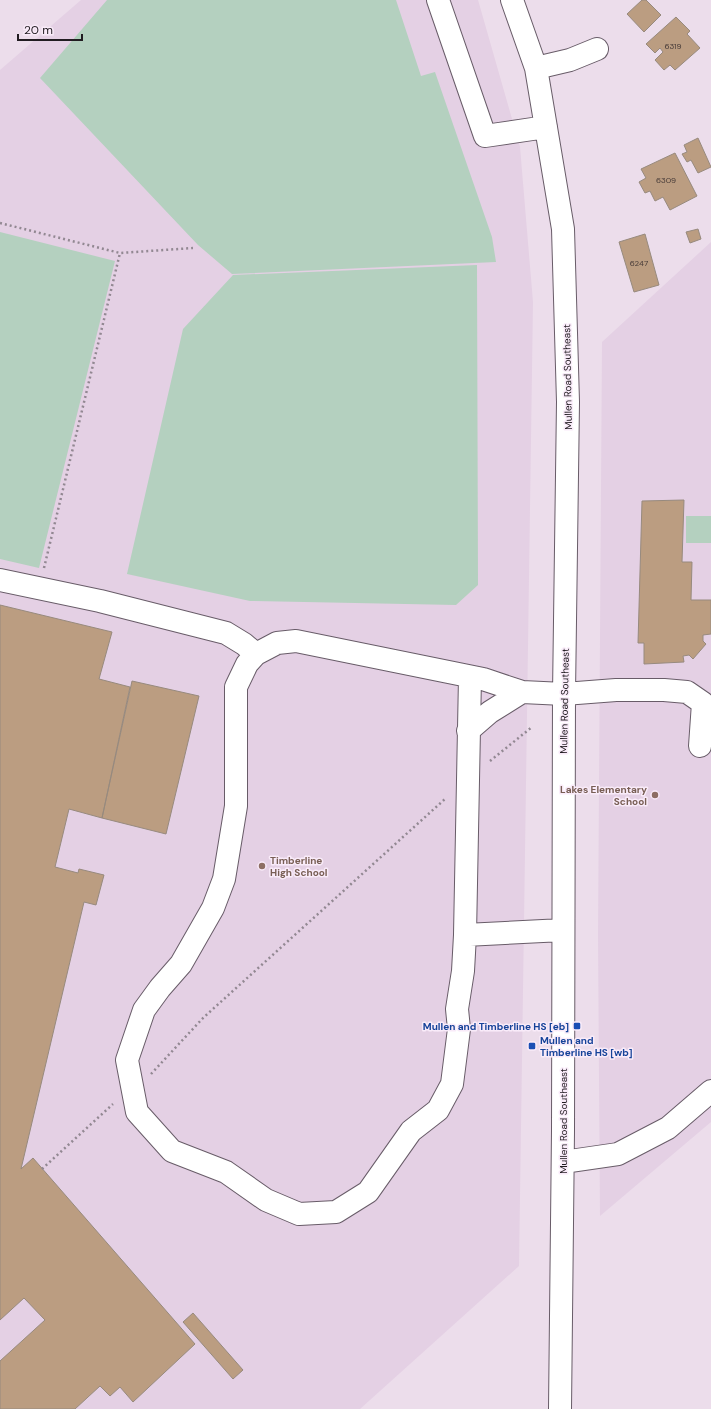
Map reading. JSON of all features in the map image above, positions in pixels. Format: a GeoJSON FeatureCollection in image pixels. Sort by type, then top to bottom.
{"type":"FeatureCollection","features":[{"type":"Feature","properties":{"kind":"street"},"geometry":{"type":"LineString","coordinates":[[438,0],[485,136],[546,127]]}},
{"type":"Feature","properties":{"kind":"street","name":"Mullen Road Southeast"},"geometry":{"type":"LineString","coordinates":[[512,0],[536,68],[564,237],[568,410],[564,694],[563,1162],[560,1409]]}},
{"type":"Feature","properties":{"kind":"street"},"geometry":{"type":"LineString","coordinates":[[536,68],[570,60],[597,49]]}},
{"type":"Feature","properties":{"kind":"street"},"geometry":{"type":"LineString","coordinates":[[0,580],[100,601],[226,633],[244,644],[256,654]]}},
{"type":"Feature","properties":{"kind":"street"},"geometry":{"type":"LineString","coordinates":[[470,677],[465,935],[463,971],[457,1009],[459,1029],[452,1084],[438,1110],[411,1131],[368,1192],[336,1212],[299,1214],[266,1200],[226,1172],[172,1151],[137,1112],[127,1060],[144,1010],[160,988],[181,964],[213,908],[224,879],[236,806],[236,686],[247,664],[256,654],[277,644],[296,641],[482,679],[522,692],[564,694],[616,690],[664,690],[687,692],[707,705],[700,746]]}},
{"type":"Feature","properties":{"kind":"street"},"geometry":{"type":"LineString","coordinates":[[468,730],[490,712],[522,692]]}},
{"type":"Feature","properties":{"kind":"street"},"geometry":{"type":"LineString","coordinates":[[465,935],[563,930]]}},
{"type":"Feature","properties":{"kind":"street"},"geometry":{"type":"LineString","coordinates":[[563,1162],[618,1154],[668,1128],[711,1091]]}},
{"type":"Feature","properties":{"kind":"path"},"geometry":{"type":"LineString","coordinates":[[0,223],[120,253],[193,248]]}},
{"type":"Feature","properties":{"kind":"path"},"geometry":{"type":"LineString","coordinates":[[39,588],[120,253]]}},
{"type":"Feature","properties":{"kind":"path"},"geometry":{"type":"LineString","coordinates":[[42,1169],[132,1086],[153,1072],[202,1018],[467,780],[532,727]]}},
{"type":"Feature","properties":{"kind":"shaded area","name":"Timberline High School"},"geometry":{"type":"Polygon","coordinates":[[[81,0],[478,0],[520,147],[533,302],[519,1266],[360,1409],[0,1409],[0,70],[81,0]]]}},
{"type":"Feature","properties":{"kind":"shaded area","name":"Lakes Elementary School"},"geometry":{"type":"Polygon","coordinates":[[[711,242],[711,1122],[600,1216],[598,936],[602,342],[711,242]]]}},
{"type":"Feature","properties":{"kind":"green space"},"geometry":{"type":"Polygon","coordinates":[[[107,0],[396,0],[421,76],[435,72],[492,237],[496,262],[232,274],[198,245],[40,78],[107,0]]]}},
{"type":"Feature","properties":{"kind":"green space"},"geometry":{"type":"Polygon","coordinates":[[[0,232],[115,261],[39,568],[0,559],[0,232]]]}},
{"type":"Feature","properties":{"kind":"green space"},"geometry":{"type":"Polygon","coordinates":[[[477,265],[478,585],[456,605],[250,601],[127,574],[183,329],[233,275],[477,265]]]}},
{"type":"Feature","properties":{"kind":"green space"},"geometry":{"type":"Polygon","coordinates":[[[686,516],[711,516],[711,543],[686,543],[686,516]]]}},
{"type":"Feature","properties":{"kind":"building"},"geometry":{"type":"Polygon","coordinates":[[[642,0],[646,0],[661,15],[644,32],[627,14],[642,0]]]}},
{"type":"Feature","properties":{"kind":"building"},"geometry":{"type":"Polygon","coordinates":[[[676,17],[690,31],[687,34],[700,48],[675,70],[670,65],[664,70],[655,60],[663,52],[660,48],[655,53],[646,44],[676,17]]]}},
{"type":"Feature","properties":{"kind":"building"},"geometry":{"type":"Polygon","coordinates":[[[698,138],[711,167],[698,173],[691,160],[687,162],[682,154],[687,152],[684,145],[698,138]]]}},
{"type":"Feature","properties":{"kind":"building"},"geometry":{"type":"Polygon","coordinates":[[[675,153],[697,196],[670,210],[663,197],[655,201],[650,191],[645,193],[639,182],[646,178],[641,169],[675,153]]]}},
{"type":"Feature","properties":{"kind":"building"},"geometry":{"type":"Polygon","coordinates":[[[698,229],[701,239],[690,243],[686,232],[698,229]]]}},
{"type":"Feature","properties":{"kind":"building"},"geometry":{"type":"Polygon","coordinates":[[[645,234],[659,285],[634,292],[619,242],[645,234]]]}},
{"type":"Feature","properties":{"kind":"building"},"geometry":{"type":"Polygon","coordinates":[[[684,500],[682,562],[692,562],[691,600],[711,600],[711,634],[703,635],[703,641],[706,644],[693,659],[689,655],[683,656],[684,662],[644,664],[644,643],[638,643],[642,501],[684,500]]]}},
{"type":"Feature","properties":{"kind":"building"},"geometry":{"type":"Polygon","coordinates":[[[0,605],[112,632],[99,679],[130,687],[102,818],[69,809],[55,867],[78,873],[79,869],[104,875],[96,905],[84,902],[21,1169],[33,1158],[195,1344],[133,1402],[120,1387],[110,1396],[100,1386],[75,1409],[0,1409],[0,1361],[45,1320],[24,1298],[0,1320],[0,605]]]}},
{"type":"Feature","properties":{"kind":"building"},"geometry":{"type":"Polygon","coordinates":[[[132,681],[199,696],[166,834],[102,818],[132,681]]]}},
{"type":"Feature","properties":{"kind":"building"},"geometry":{"type":"Polygon","coordinates":[[[193,1313],[243,1370],[233,1379],[183,1322],[193,1313]]]}},
{"type":"Feature","properties":{"kind":"place","name":"Lakes Elementary School"},"geometry":{"type":"Point","coordinates":[655,795]}},
{"type":"Feature","properties":{"kind":"place","name":"Timberline High School"},"geometry":{"type":"Point","coordinates":[262,866]}},
{"type":"Feature","properties":{"kind":"place","name":"Mullen and Timberline HS [eb]"},"geometry":{"type":"Point","coordinates":[577,1026]}},
{"type":"Feature","properties":{"kind":"place","name":"Mullen and Timberline HS [wb]"},"geometry":{"type":"Point","coordinates":[532,1046]}}]}
